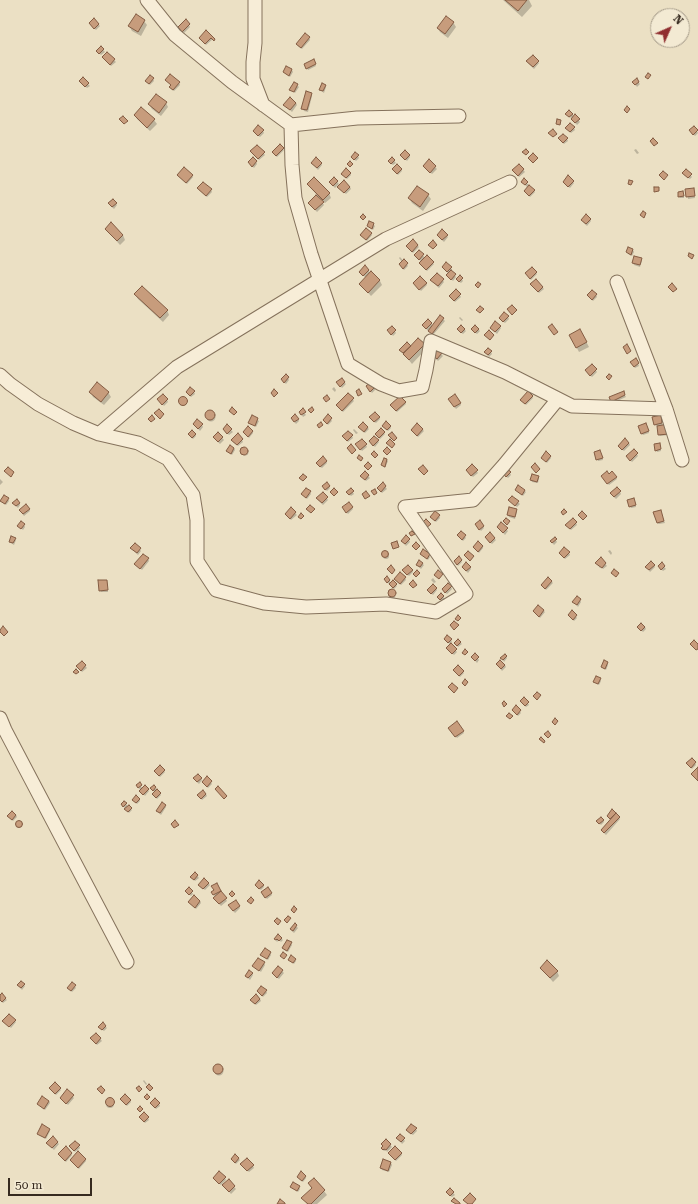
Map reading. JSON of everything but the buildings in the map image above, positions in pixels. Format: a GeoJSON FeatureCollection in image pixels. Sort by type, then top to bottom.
{"type":"FeatureCollection","features":[{"type":"Feature","properties":{"kind":"street"},"geometry":{"type":"LineString","coordinates":[[147,0],[175,34],[232,82],[291,125],[357,118],[459,116]]}},
{"type":"Feature","properties":{"kind":"street"},"geometry":{"type":"LineString","coordinates":[[255,0],[253,79],[264,105]]}},
{"type":"Feature","properties":{"kind":"street"},"geometry":{"type":"LineString","coordinates":[[291,125],[295,198],[348,364],[381,384],[399,391],[422,386],[431,341],[505,372],[572,406],[666,409]]}},
{"type":"Feature","properties":{"kind":"street"},"geometry":{"type":"LineString","coordinates":[[99,434],[177,367],[386,240],[510,182]]}},
{"type":"Feature","properties":{"kind":"street"},"geometry":{"type":"LineString","coordinates":[[617,282],[666,409],[682,460]]}},
{"type":"Feature","properties":{"kind":"street"},"geometry":{"type":"LineString","coordinates":[[0,375],[38,404],[73,423],[99,434],[138,443],[168,459],[193,495],[197,520],[197,561],[216,590],[264,603],[306,607],[386,604],[436,612],[466,594],[404,507],[473,500],[558,399]]}},
{"type":"Feature","properties":{"kind":"street"},"geometry":{"type":"LineString","coordinates":[[0,718],[127,962]]}}]}
